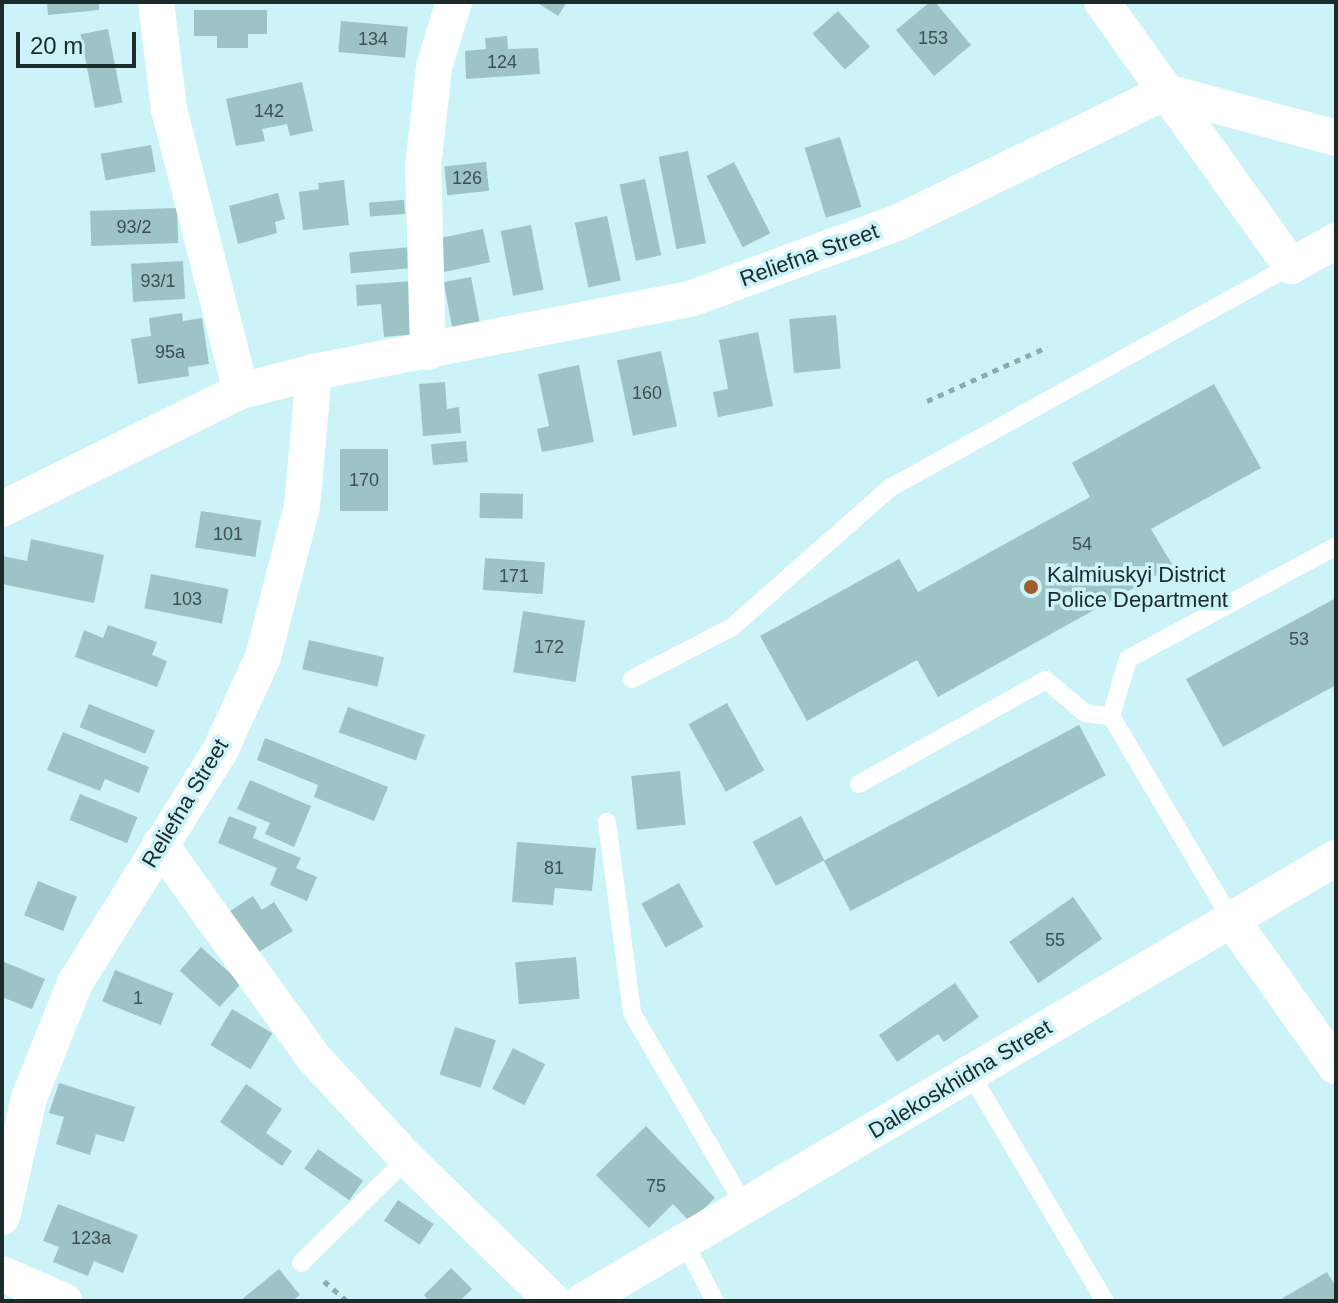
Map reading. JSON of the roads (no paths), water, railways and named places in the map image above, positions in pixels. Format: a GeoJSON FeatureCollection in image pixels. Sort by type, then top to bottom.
{"type":"FeatureCollection","features":[{"type":"Feature","properties":{"kind":"street"},"geometry":{"type":"LineString","coordinates":[[156,2],[169,109],[241,391]]}},
{"type":"Feature","properties":{"kind":"street"},"geometry":{"type":"LineString","coordinates":[[428,352],[423,167],[434,67],[454,2]]}},
{"type":"Feature","properties":{"kind":"street"},"geometry":{"type":"LineString","coordinates":[[1102,2],[1291,266],[1336,241]]}},
{"type":"Feature","properties":{"kind":"street"},"geometry":{"type":"LineString","coordinates":[[1166,92],[1336,138]]}},
{"type":"Feature","properties":{"kind":"street","name":"Reliefna Street"},"geometry":{"type":"LineString","coordinates":[[2,509],[241,391],[314,372],[690,299],[899,222],[1166,92]]}},
{"type":"Feature","properties":{"kind":"street","name":"Reliefna Street"},"geometry":{"type":"LineString","coordinates":[[2,1217],[29,1098],[75,983],[220,751],[263,657],[302,506],[314,372]]}},
{"type":"Feature","properties":{"kind":"street"},"geometry":{"type":"LineString","coordinates":[[160,844],[313,1057],[407,1159],[553,1301]]}},
{"type":"Feature","properties":{"kind":"street","name":"Dalekoskhidna Street"},"geometry":{"type":"LineString","coordinates":[[583,1301],[1336,858]]}},
{"type":"Feature","properties":{"kind":"street"},"geometry":{"type":"LineString","coordinates":[[1231,919],[1336,1067]]}},
{"type":"Feature","properties":{"kind":"street"},"geometry":{"type":"LineString","coordinates":[[2,1274],[64,1301]]}},
{"type":"Feature","properties":{"kind":"lane"},"geometry":{"type":"LineString","coordinates":[[632,679],[731,628],[890,488],[1291,266]]}},
{"type":"Feature","properties":{"kind":"lane"},"geometry":{"type":"LineString","coordinates":[[1231,919],[1111,716],[1128,659],[1336,546]]}},
{"type":"Feature","properties":{"kind":"lane"},"geometry":{"type":"LineString","coordinates":[[859,784],[1046,680],[1085,713],[1111,716]]}},
{"type":"Feature","properties":{"kind":"lane"},"geometry":{"type":"LineString","coordinates":[[607,822],[632,1013],[745,1206]]}},
{"type":"Feature","properties":{"kind":"lane"},"geometry":{"type":"LineString","coordinates":[[970,1073],[1105,1301]]}},
{"type":"Feature","properties":{"kind":"lane"},"geometry":{"type":"LineString","coordinates":[[301,1263],[407,1159]]}},
{"type":"Feature","properties":{"kind":"lane"},"geometry":{"type":"LineString","coordinates":[[684,1242],[715,1301]]}},
{"type":"Feature","properties":{"kind":"place","name":"Kalmiuskyi District Police Department"},"geometry":{"type":"Point","coordinates":[1031,587]}}]}
